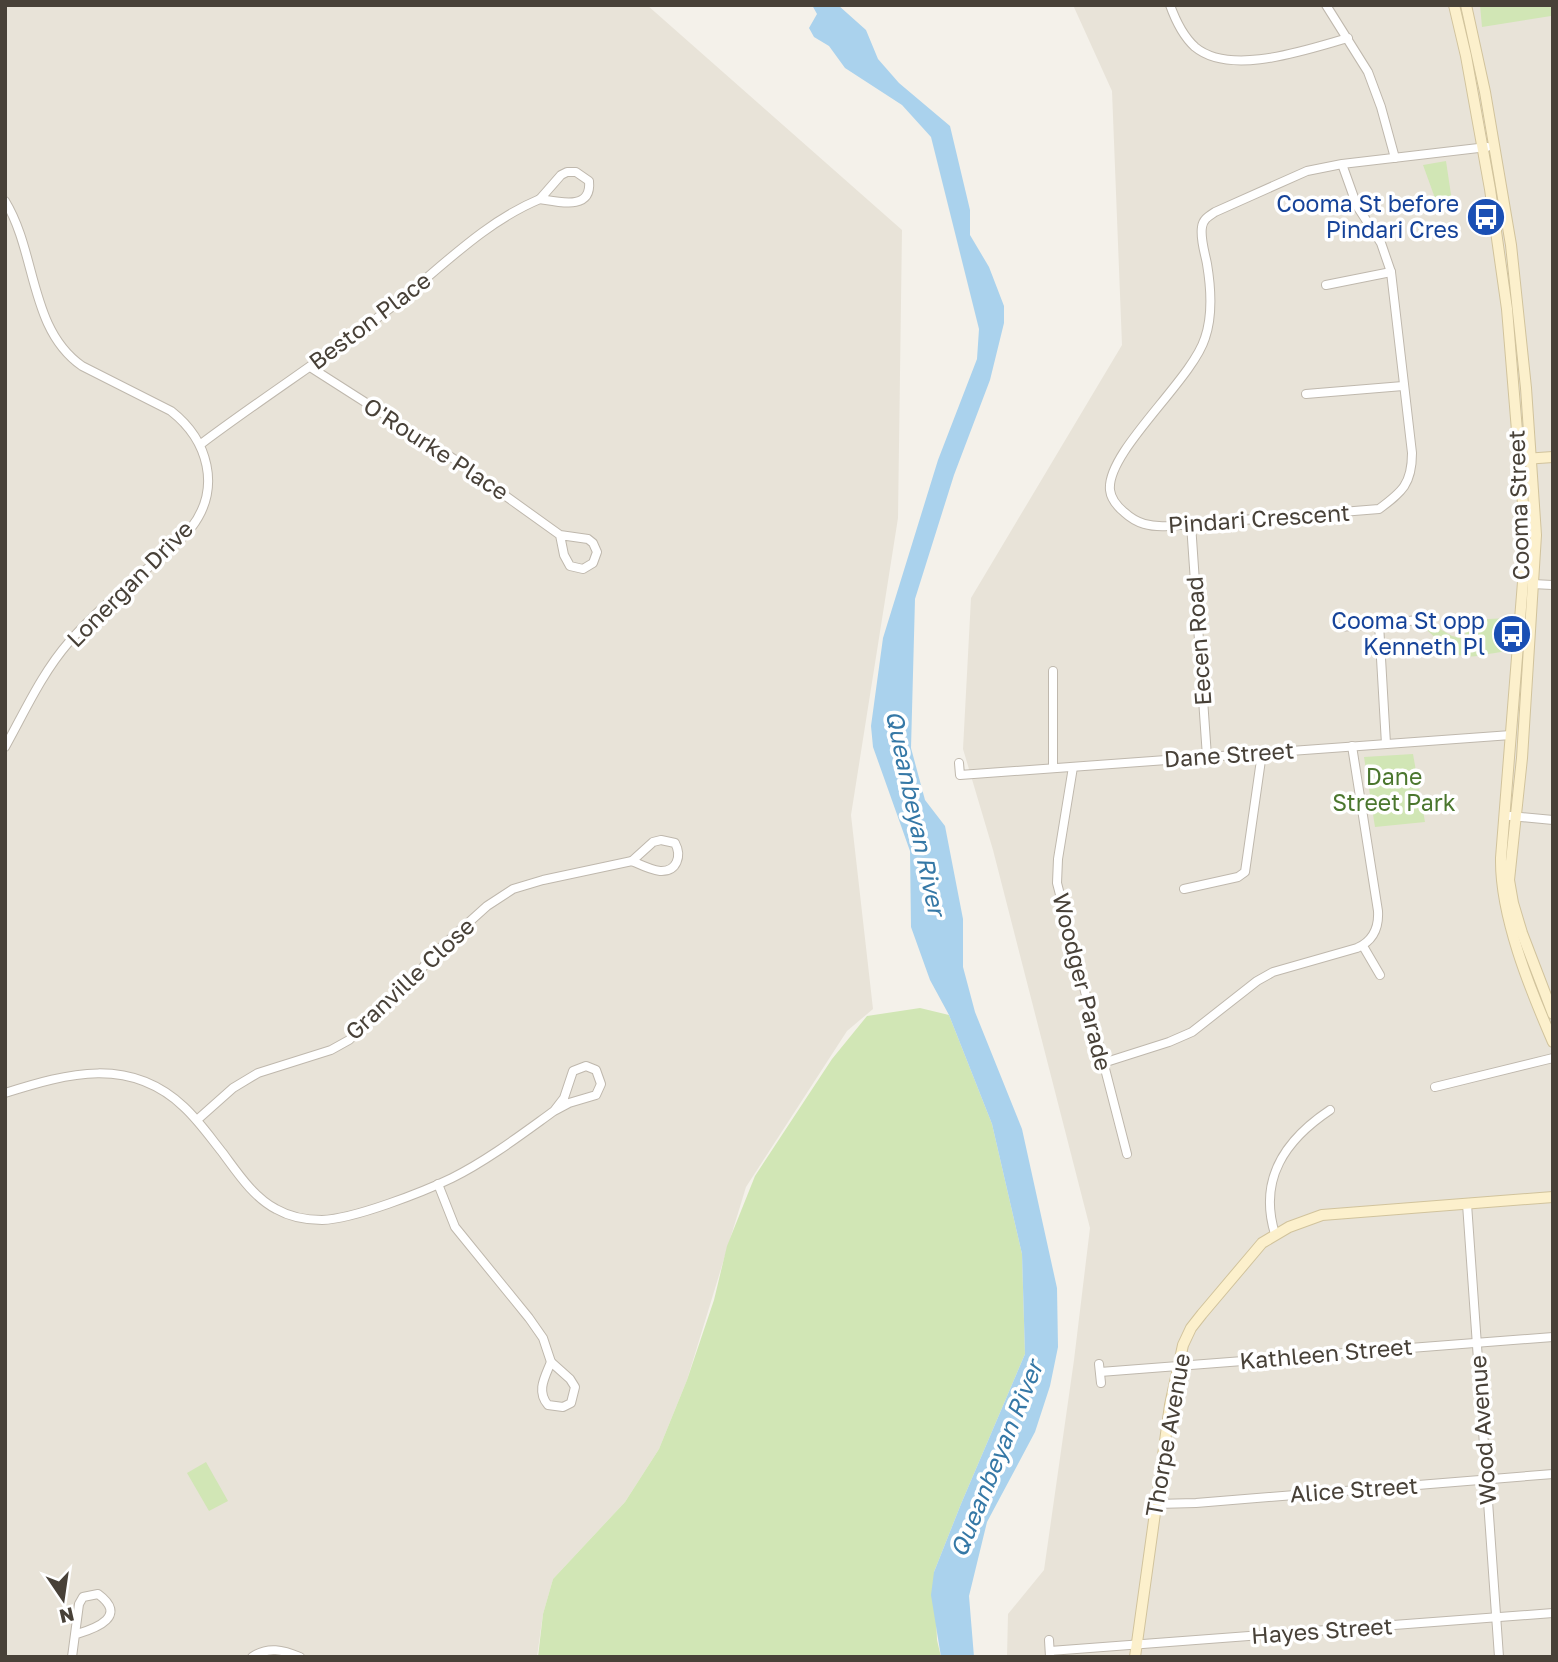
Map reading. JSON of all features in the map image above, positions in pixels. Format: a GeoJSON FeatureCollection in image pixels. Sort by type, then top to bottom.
{"type":"FeatureCollection","features":[{"type":"Feature","properties":{"kind":"main road","name":"Cooma Street"},"geometry":{"type":"LineString","coordinates":[[1454,5],[1466,56],[1507,309],[1536,535],[1511,735],[1500,872],[1504,897],[1525,972],[1553,1042]]}},
{"type":"Feature","properties":{"kind":"main road","name":"Cooma Street"},"geometry":{"type":"LineString","coordinates":[[1466,5],[1485,92],[1515,280],[1525,459]]}},
{"type":"Feature","properties":{"kind":"main road"},"geometry":{"type":"LineString","coordinates":[[1525,459],[1553,457]]}},
{"type":"Feature","properties":{"kind":"main road","name":"Cooma Street"},"geometry":{"type":"LineString","coordinates":[[1528,583],[1528,685],[1510,869],[1511,891],[1522,933],[1553,1014]]}},
{"type":"Feature","properties":{"kind":"main road"},"geometry":{"type":"LineString","coordinates":[[1518,790],[1517,762],[1511,735],[1521,724],[1528,685]]}},
{"type":"Feature","properties":{"kind":"main road","name":"Thorpe Avenue"},"geometry":{"type":"LineString","coordinates":[[1135,1651],[1177,1366],[1191,1328],[1251,1255],[1275,1234],[1305,1219],[1322,1215],[1553,1197]]}},
{"type":"Feature","properties":{"kind":"street"},"geometry":{"type":"LineString","coordinates":[[1170,5],[1174,17],[1196,47],[1228,61],[1271,56],[1348,38]]}},
{"type":"Feature","properties":{"kind":"street"},"geometry":{"type":"LineString","coordinates":[[1326,5],[1368,72],[1395,158]]}},
{"type":"Feature","properties":{"kind":"street","name":"Pindari Crescent"},"geometry":{"type":"LineString","coordinates":[[1342,164],[1357,206],[1381,243],[1391,272],[1412,453],[1409,481],[1378,509],[1154,527],[1134,522],[1117,506],[1110,491],[1112,472],[1148,419],[1190,368],[1206,338],[1211,297],[1202,236],[1206,218],[1307,171],[1342,164],[1494,146]]}},
{"type":"Feature","properties":{"kind":"street","name":"Beston Place"},"geometry":{"type":"LineString","coordinates":[[201,444],[388,309],[487,228],[515,210],[540,199],[561,175],[576,172],[589,181],[588,193],[575,203],[540,199]]}},
{"type":"Feature","properties":{"kind":"street","name":"Lonergan Drive"},"geometry":{"type":"LineString","coordinates":[[5,201],[25,249],[46,317],[59,345],[69,358],[82,366],[171,411],[201,444],[208,476],[206,494],[191,527],[70,641],[50,666],[5,747]]}},
{"type":"Feature","properties":{"kind":"street"},"geometry":{"type":"LineString","coordinates":[[1325,285],[1391,272]]}},
{"type":"Feature","properties":{"kind":"street","name":"O'Rourke Place"},"geometry":{"type":"LineString","coordinates":[[310,367],[454,458],[561,535],[581,536],[593,543],[597,552],[593,563],[583,569],[570,566],[564,555],[561,535]]}},
{"type":"Feature","properties":{"kind":"street"},"geometry":{"type":"LineString","coordinates":[[1306,394],[1403,386]]}},
{"type":"Feature","properties":{"kind":"street","name":"Eecen Road"},"geometry":{"type":"LineString","coordinates":[[1191,524],[1207,757]]}},
{"type":"Feature","properties":{"kind":"street"},"geometry":{"type":"LineString","coordinates":[[1528,583],[1553,585]]}},
{"type":"Feature","properties":{"kind":"street"},"geometry":{"type":"LineString","coordinates":[[1338,627],[1418,620]]}},
{"type":"Feature","properties":{"kind":"street"},"geometry":{"type":"LineString","coordinates":[[1379,624],[1386,744]]}},
{"type":"Feature","properties":{"kind":"street"},"geometry":{"type":"LineString","coordinates":[[1052,768],[1053,671]]}},
{"type":"Feature","properties":{"kind":"street","name":"Dane Street"},"geometry":{"type":"LineString","coordinates":[[959,763],[960,775],[1511,735]]}},
{"type":"Feature","properties":{"kind":"street"},"geometry":{"type":"LineString","coordinates":[[1103,1063],[1192,1032],[1257,981],[1273,972],[1363,946],[1369,940],[1376,929],[1378,911],[1352,746]]}},
{"type":"Feature","properties":{"kind":"street"},"geometry":{"type":"LineString","coordinates":[[1184,889],[1244,874],[1248,862],[1262,753]]}},
{"type":"Feature","properties":{"kind":"street","name":"Woodger Parade"},"geometry":{"type":"LineString","coordinates":[[1073,767],[1058,859],[1057,883],[1127,1154]]}},
{"type":"Feature","properties":{"kind":"street"},"geometry":{"type":"LineString","coordinates":[[1504,816],[1553,820]]}},
{"type":"Feature","properties":{"kind":"street","name":"Granville Close"},"geometry":{"type":"LineString","coordinates":[[197,1120],[233,1088],[258,1073],[331,1050],[349,1040],[411,981],[437,951],[487,906],[513,889],[543,880],[632,862],[657,871],[666,870],[678,860],[678,849],[675,843],[661,840],[653,842],[632,862]]}},
{"type":"Feature","properties":{"kind":"street"},"geometry":{"type":"LineString","coordinates":[[1363,946],[1380,975]]}},
{"type":"Feature","properties":{"kind":"street"},"geometry":{"type":"LineString","coordinates":[[1435,1087],[1553,1058]]}},
{"type":"Feature","properties":{"kind":"street"},"geometry":{"type":"LineString","coordinates":[[5,1093],[74,1074],[112,1073],[156,1087],[182,1105],[197,1120],[262,1199],[274,1208],[305,1219],[325,1220],[438,1184],[471,1167],[554,1111],[592,1098],[600,1090],[601,1080],[596,1070],[586,1066],[573,1071],[564,1098],[554,1111]]}},
{"type":"Feature","properties":{"kind":"street"},"geometry":{"type":"LineString","coordinates":[[568,1081],[573,1095],[584,1099]]}},
{"type":"Feature","properties":{"kind":"street"},"geometry":{"type":"LineString","coordinates":[[1275,1234],[1269,1203],[1276,1173],[1294,1139],[1308,1124],[1329,1110]]}},
{"type":"Feature","properties":{"kind":"street"},"geometry":{"type":"LineString","coordinates":[[438,1184],[455,1227],[529,1318],[543,1338],[551,1362],[575,1387],[571,1403],[563,1407],[548,1405],[542,1393],[542,1385],[551,1362]]}},
{"type":"Feature","properties":{"kind":"street","name":"Wood Avenue"},"geometry":{"type":"LineString","coordinates":[[1467,1204],[1499,1657]]}},
{"type":"Feature","properties":{"kind":"street","name":"Kathleen Street"},"geometry":{"type":"LineString","coordinates":[[1101,1383],[1099,1368],[1177,1366],[1553,1337]]}},
{"type":"Feature","properties":{"kind":"street","name":"Alice Street"},"geometry":{"type":"LineString","coordinates":[[1156,1504],[1553,1474]]}},
{"type":"Feature","properties":{"kind":"street"},"geometry":{"type":"LineString","coordinates":[[72,1657],[79,1604],[83,1597],[98,1594],[109,1606],[111,1614],[97,1629],[77,1634]]}},
{"type":"Feature","properties":{"kind":"street","name":"Hayes Street"},"geometry":{"type":"LineString","coordinates":[[1050,1654],[1135,1651],[1553,1613]]}},
{"type":"Feature","properties":{"kind":"street"},"geometry":{"type":"LineString","coordinates":[[1049,1640],[1050,1654]]}},
{"type":"Feature","properties":{"kind":"street"},"geometry":{"type":"LineString","coordinates":[[252,1657],[268,1650],[282,1650],[300,1657]]}},
{"type":"Feature","properties":{"kind":"shaded area"},"geometry":{"type":"Polygon","coordinates":[[[5,5],[647,5],[902,230],[898,518],[851,815],[873,1009],[847,1031],[746,1187],[687,1380],[659,1449],[625,1502],[553,1579],[543,1614],[537,1657],[5,1657],[5,5]]]}},
{"type":"Feature","properties":{"kind":"shaded area"},"geometry":{"type":"Polygon","coordinates":[[[1073,5],[1553,5],[1553,1657],[1007,1657],[1008,1614],[1044,1570],[1090,1228],[993,850],[963,749],[971,598],[1122,345],[1112,91],[1073,5]]]}},
{"type":"Feature","properties":{"kind":"green space"},"geometry":{"type":"Polygon","coordinates":[[[1480,5],[1553,5],[1553,34],[1551,16],[1482,27],[1480,5]]]}},
{"type":"Feature","properties":{"kind":"green space"},"geometry":{"type":"Polygon","coordinates":[[[1446,161],[1453,208],[1440,212],[1423,165],[1446,161]]]}},
{"type":"Feature","properties":{"kind":"green space"},"geometry":{"type":"Polygon","coordinates":[[[1509,618],[1506,651],[1478,656],[1469,657],[1455,653],[1427,630],[1431,624],[1452,636],[1464,639],[1468,620],[1509,618]]]}},
{"type":"Feature","properties":{"kind":"green space","name":"Dane Street Park"},"geometry":{"type":"Polygon","coordinates":[[[1413,754],[1425,822],[1375,827],[1364,757],[1413,754]]]}},
{"type":"Feature","properties":{"kind":"green space"},"geometry":{"type":"Polygon","coordinates":[[[920,1008],[949,1015],[992,1124],[1022,1254],[1025,1354],[934,1572],[937,1640],[941,1657],[538,1657],[543,1614],[553,1579],[625,1502],[659,1449],[687,1380],[714,1300],[727,1246],[755,1176],[832,1059],[867,1016],[920,1008]]]}},
{"type":"Feature","properties":{"kind":"green space"},"geometry":{"type":"Polygon","coordinates":[[[206,1462],[228,1501],[209,1511],[187,1473],[206,1462]]]}},
{"type":"Feature","properties":{"kind":"water","name":"Queanbeyan River"},"geometry":{"type":"Polygon","coordinates":[[[812,5],[838,5],[866,30],[878,59],[899,83],[950,126],[970,210],[970,235],[989,267],[1004,306],[1004,323],[990,380],[954,475],[915,599],[911,748],[925,800],[945,826],[963,919],[963,967],[975,1012],[1022,1129],[1057,1288],[1058,1347],[1050,1386],[1035,1432],[987,1522],[969,1596],[974,1657],[941,1657],[931,1595],[934,1572],[1025,1354],[1022,1254],[992,1124],[949,1015],[930,980],[911,927],[910,851],[873,747],[871,726],[883,638],[938,460],[977,359],[979,329],[931,137],[902,105],[845,68],[829,46],[814,37],[809,28],[817,14],[812,5]]]}},
{"type":"Feature","properties":{"kind":"place","name":"Cooma St before Pindari Cres"},"geometry":{"type":"Point","coordinates":[1486,217]}},
{"type":"Feature","properties":{"kind":"place","name":"Cooma St opp Kenneth Pl"},"geometry":{"type":"Point","coordinates":[1512,634]}}]}
